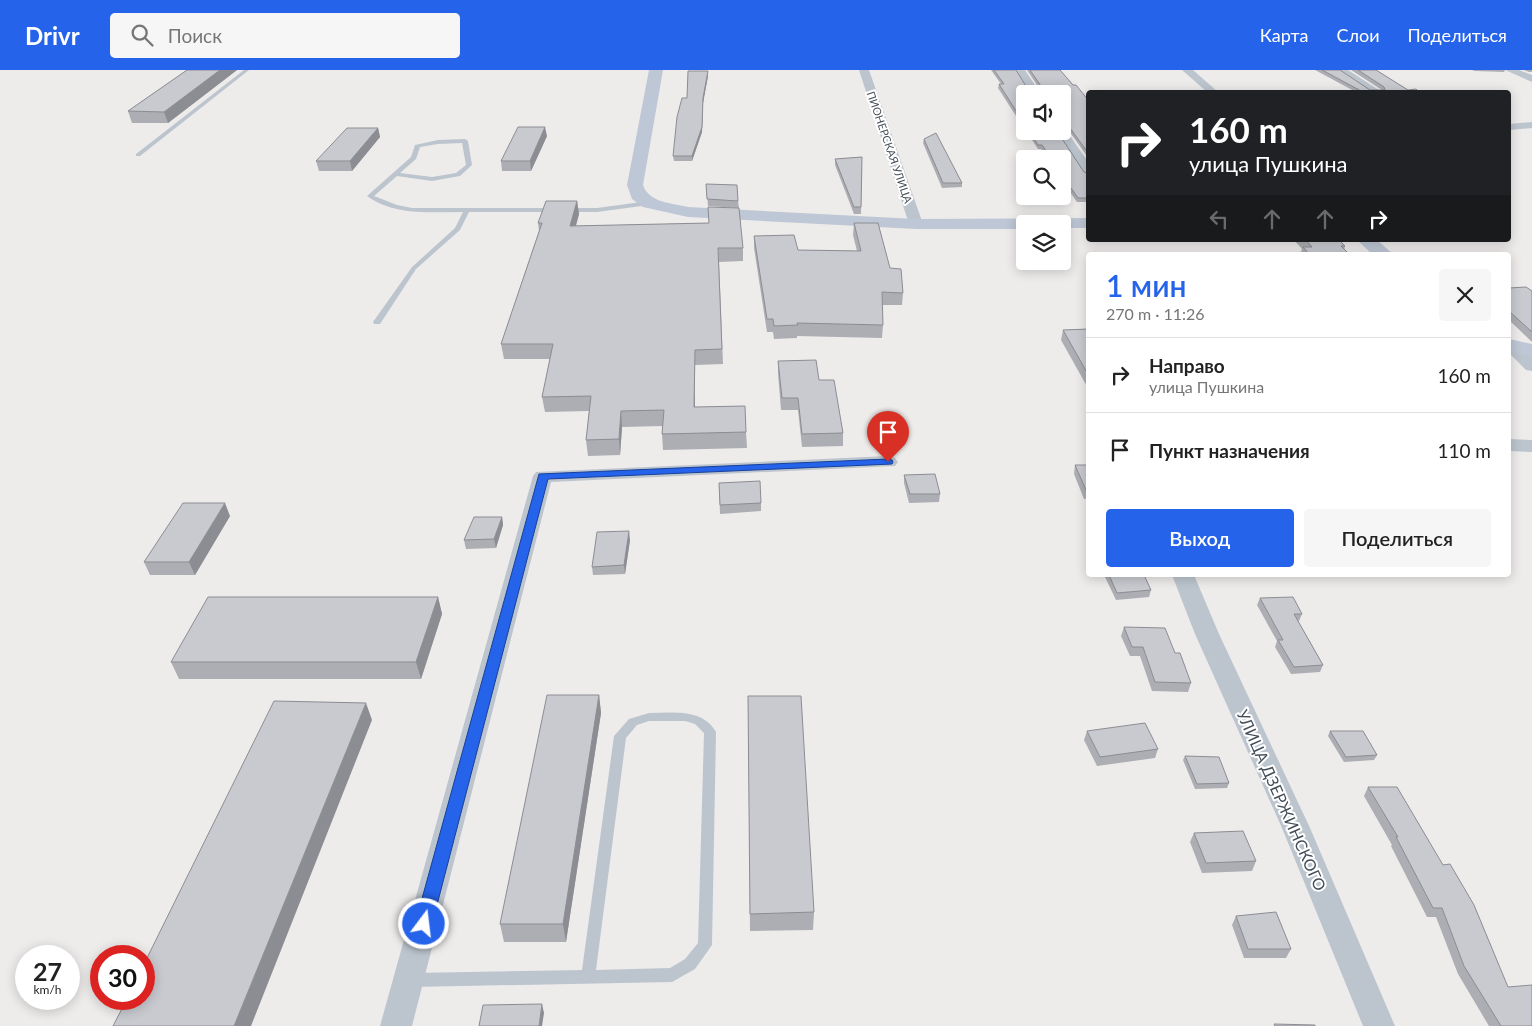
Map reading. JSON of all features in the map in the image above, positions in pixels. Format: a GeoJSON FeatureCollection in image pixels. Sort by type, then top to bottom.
{"type":"FeatureCollection","features":[{"type":"Feature","properties":{"kind":"main road"},"geometry":{"type":"LineString","coordinates":[[656,70],[635,185],[638,195],[649,203],[688,212],[916,224],[1086,223]]}},
{"type":"Feature","properties":{"kind":"main road"},"geometry":{"type":"LineString","coordinates":[[1369,242],[1382,252]]}},
{"type":"Feature","properties":{"kind":"main road"},"geometry":{"type":"LineString","coordinates":[[1511,346],[1532,351]]}},
{"type":"Feature","properties":{"kind":"street","name":"ПИОНЕРСКАЯ УЛИЦА"},"geometry":{"type":"LineString","coordinates":[[864,70],[916,224]]}},
{"type":"Feature","properties":{"kind":"street"},"geometry":{"type":"LineString","coordinates":[[1020,70],[1030,85]]}},
{"type":"Feature","properties":{"kind":"street"},"geometry":{"type":"LineString","coordinates":[[1187,70],[1211,90]]}},
{"type":"Feature","properties":{"kind":"street"},"geometry":{"type":"LineString","coordinates":[[1341,70],[1374,90]]}},
{"type":"Feature","properties":{"kind":"street"},"geometry":{"type":"LineString","coordinates":[[1510,70],[1532,79]]}},
{"type":"Feature","properties":{"kind":"street"},"geometry":{"type":"LineString","coordinates":[[1511,127],[1532,125]]}},
{"type":"Feature","properties":{"kind":"street"},"geometry":{"type":"LineString","coordinates":[[1067,140],[1086,168]]}},
{"type":"Feature","properties":{"kind":"street"},"geometry":{"type":"LineString","coordinates":[[1511,347],[1532,366]]}},
{"type":"Feature","properties":{"kind":"street"},"geometry":{"type":"LineString","coordinates":[[1511,446],[1532,446]]}},
{"type":"Feature","properties":{"kind":"street"},"geometry":{"type":"LineString","coordinates":[[396,1026],[543,476],[888,462]]}},
{"type":"Feature","properties":{"kind":"street","name":"УЛИЦА ДЗЕРЖИНСКОГО"},"geometry":{"type":"LineString","coordinates":[[1184,577],[1207,634],[1296,828],[1379,1026]]}},
{"type":"Feature","properties":{"kind":"lane"},"geometry":{"type":"LineString","coordinates":[[138,155],[247,70]]}},
{"type":"Feature","properties":{"kind":"lane"},"geometry":{"type":"LineString","coordinates":[[395,174],[432,179],[458,175],[469,165],[465,141],[438,142],[417,146],[414,158],[395,174],[370,196],[395,207],[412,210],[597,210],[649,203]]}},
{"type":"Feature","properties":{"kind":"lane"},"geometry":{"type":"LineString","coordinates":[[377,322],[414,268],[458,229],[467,210]]}},
{"type":"Feature","properties":{"kind":"lane"},"geometry":{"type":"LineString","coordinates":[[409,980],[672,976],[690,964],[705,945],[710,732],[699,721],[685,717],[648,717],[633,722],[620,736],[588,977]]}},
{"type":"Feature","properties":{"kind":"building"},"geometry":{"type":"Polygon","coordinates":[[[187,70],[220,70],[164,112],[128,111],[187,70]]]}},
{"type":"Feature","properties":{"kind":"building"},"geometry":{"type":"Polygon","coordinates":[[[994,70],[1016,70],[1025,85],[1016,85],[1016,111],[999,84],[1004,84],[994,70]]]}},
{"type":"Feature","properties":{"kind":"building"},"geometry":{"type":"Polygon","coordinates":[[[1030,70],[1060,70],[1086,97],[1086,150],[1071,129],[1071,85],[1040,85],[1030,70]]]}},
{"type":"Feature","properties":{"kind":"building"},"geometry":{"type":"Polygon","coordinates":[[[1322,70],[1340,70],[1370,90],[1359,90],[1322,70]]]}},
{"type":"Feature","properties":{"kind":"building"},"geometry":{"type":"Polygon","coordinates":[[[1358,70],[1376,70],[1408,90],[1385,90],[1384,87],[1358,70]]]}},
{"type":"Feature","properties":{"kind":"building"},"geometry":{"type":"Polygon","coordinates":[[[688,71],[708,71],[703,98],[702,127],[692,156],[673,156],[677,117],[682,98],[687,98],[688,71]]]}},
{"type":"Feature","properties":{"kind":"building"},"geometry":{"type":"Polygon","coordinates":[[[518,127],[545,127],[530,161],[501,161],[518,127]]]}},
{"type":"Feature","properties":{"kind":"building"},"geometry":{"type":"Polygon","coordinates":[[[347,128],[378,128],[350,161],[316,161],[347,128]]]}},
{"type":"Feature","properties":{"kind":"building"},"geometry":{"type":"Polygon","coordinates":[[[936,133],[962,183],[943,183],[924,139],[936,133]]]}},
{"type":"Feature","properties":{"kind":"building"},"geometry":{"type":"Polygon","coordinates":[[[1035,140],[1063,140],[1070,150],[1046,150],[1042,145],[1038,145],[1035,140]]]}},
{"type":"Feature","properties":{"kind":"building"},"geometry":{"type":"Polygon","coordinates":[[[1071,152],[1086,173],[1086,198],[1078,198],[1071,188],[1071,152]]]}},
{"type":"Feature","properties":{"kind":"building"},"geometry":{"type":"Polygon","coordinates":[[[862,157],[861,207],[854,207],[835,159],[862,157]]]}},
{"type":"Feature","properties":{"kind":"building"},"geometry":{"type":"Polygon","coordinates":[[[706,184],[737,185],[738,201],[707,199],[706,184]]]}},
{"type":"Feature","properties":{"kind":"building"},"geometry":{"type":"Polygon","coordinates":[[[546,201],[577,201],[570,226],[709,223],[708,207],[739,208],[743,248],[718,248],[722,349],[695,350],[694,407],[745,406],[746,432],[662,434],[664,410],[621,411],[619,439],[586,440],[591,396],[542,397],[553,344],[501,344],[542,223],[538,223],[546,201]]]}},
{"type":"Feature","properties":{"kind":"building"},"geometry":{"type":"Polygon","coordinates":[[[854,223],[878,223],[890,268],[901,269],[903,293],[882,292],[883,325],[797,323],[798,325],[774,326],[773,319],[767,319],[754,236],[794,235],[798,250],[861,251],[854,223]]]}},
{"type":"Feature","properties":{"kind":"building"},"geometry":{"type":"Polygon","coordinates":[[[1308,242],[1341,242],[1345,246],[1341,246],[1347,252],[1307,252],[1303,247],[1312,247],[1308,242]]]}},
{"type":"Feature","properties":{"kind":"building"},"geometry":{"type":"Polygon","coordinates":[[[1526,287],[1532,291],[1532,332],[1511,313],[1511,288],[1526,287]]]}},
{"type":"Feature","properties":{"kind":"building"},"geometry":{"type":"Polygon","coordinates":[[[1086,329],[1086,371],[1063,330],[1086,329]]]}},
{"type":"Feature","properties":{"kind":"building"},"geometry":{"type":"Polygon","coordinates":[[[816,360],[819,380],[834,380],[843,433],[802,434],[798,398],[782,398],[778,361],[816,360]]]}},
{"type":"Feature","properties":{"kind":"building"},"geometry":{"type":"Polygon","coordinates":[[[1075,465],[1086,465],[1086,490],[1075,465]]]}},
{"type":"Feature","properties":{"kind":"building"},"geometry":{"type":"Polygon","coordinates":[[[935,474],[940,494],[910,494],[904,475],[935,474]]]}},
{"type":"Feature","properties":{"kind":"building"},"geometry":{"type":"Polygon","coordinates":[[[760,481],[761,503],[720,505],[719,483],[760,481]]]}},
{"type":"Feature","properties":{"kind":"building"},"geometry":{"type":"Polygon","coordinates":[[[183,503],[225,503],[189,562],[144,562],[183,503]]]}},
{"type":"Feature","properties":{"kind":"building"},"geometry":{"type":"Polygon","coordinates":[[[474,517],[502,517],[494,539],[464,540],[474,517]]]}},
{"type":"Feature","properties":{"kind":"building"},"geometry":{"type":"Polygon","coordinates":[[[629,531],[624,565],[592,567],[597,532],[629,531]]]}},
{"type":"Feature","properties":{"kind":"building"},"geometry":{"type":"Polygon","coordinates":[[[1110,577],[1145,577],[1151,590],[1117,593],[1110,577]]]}},
{"type":"Feature","properties":{"kind":"building"},"geometry":{"type":"Polygon","coordinates":[[[208,597],[438,597],[416,662],[171,662],[208,597]]]}},
{"type":"Feature","properties":{"kind":"building"},"geometry":{"type":"Polygon","coordinates":[[[1293,597],[1302,614],[1294,614],[1323,665],[1294,667],[1278,640],[1283,640],[1260,598],[1293,597]]]}},
{"type":"Feature","properties":{"kind":"building"},"geometry":{"type":"Polygon","coordinates":[[[1124,627],[1165,628],[1175,653],[1180,653],[1191,683],[1155,682],[1143,647],[1132,647],[1124,627]]]}},
{"type":"Feature","properties":{"kind":"building"},"geometry":{"type":"Polygon","coordinates":[[[547,695],[599,695],[563,924],[500,924],[547,695]]]}},
{"type":"Feature","properties":{"kind":"building"},"geometry":{"type":"Polygon","coordinates":[[[748,696],[801,696],[814,912],[750,914],[748,696]]]}},
{"type":"Feature","properties":{"kind":"building"},"geometry":{"type":"Polygon","coordinates":[[[274,701],[366,703],[234,1026],[113,1026],[121,1010],[155,1010],[155,945],[153,945],[274,701]]]}},
{"type":"Feature","properties":{"kind":"building"},"geometry":{"type":"Polygon","coordinates":[[[1145,723],[1158,749],[1100,757],[1087,731],[1145,723]]]}},
{"type":"Feature","properties":{"kind":"building"},"geometry":{"type":"Polygon","coordinates":[[[1330,731],[1363,731],[1377,755],[1346,757],[1330,731]]]}},
{"type":"Feature","properties":{"kind":"building"},"geometry":{"type":"Polygon","coordinates":[[[1185,756],[1219,757],[1229,783],[1197,784],[1185,756]]]}},
{"type":"Feature","properties":{"kind":"building"},"geometry":{"type":"Polygon","coordinates":[[[1368,787],[1397,787],[1443,865],[1450,864],[1474,905],[1508,987],[1532,985],[1532,1026],[1501,1026],[1464,966],[1442,908],[1433,908],[1396,837],[1398,837],[1368,787]]]}},
{"type":"Feature","properties":{"kind":"building"},"geometry":{"type":"Polygon","coordinates":[[[1243,831],[1256,861],[1206,863],[1194,833],[1243,831]]]}},
{"type":"Feature","properties":{"kind":"building"},"geometry":{"type":"Polygon","coordinates":[[[1276,912],[1291,949],[1248,949],[1236,916],[1276,912]]]}},
{"type":"Feature","properties":{"kind":"building"},"geometry":{"type":"Polygon","coordinates":[[[542,1004],[539,1026],[479,1026],[483,1005],[542,1004]]]}},
{"type":"Feature","properties":{"kind":"building"},"geometry":{"type":"Polygon","coordinates":[[[1274,1024],[1315,1025],[1315,1026],[1275,1026],[1274,1024]]]}},
{"type":"Feature","properties":{"kind":"route"},"geometry":{"type":"LineString","coordinates":[[424,924],[543,476],[888,462]]}}]}
